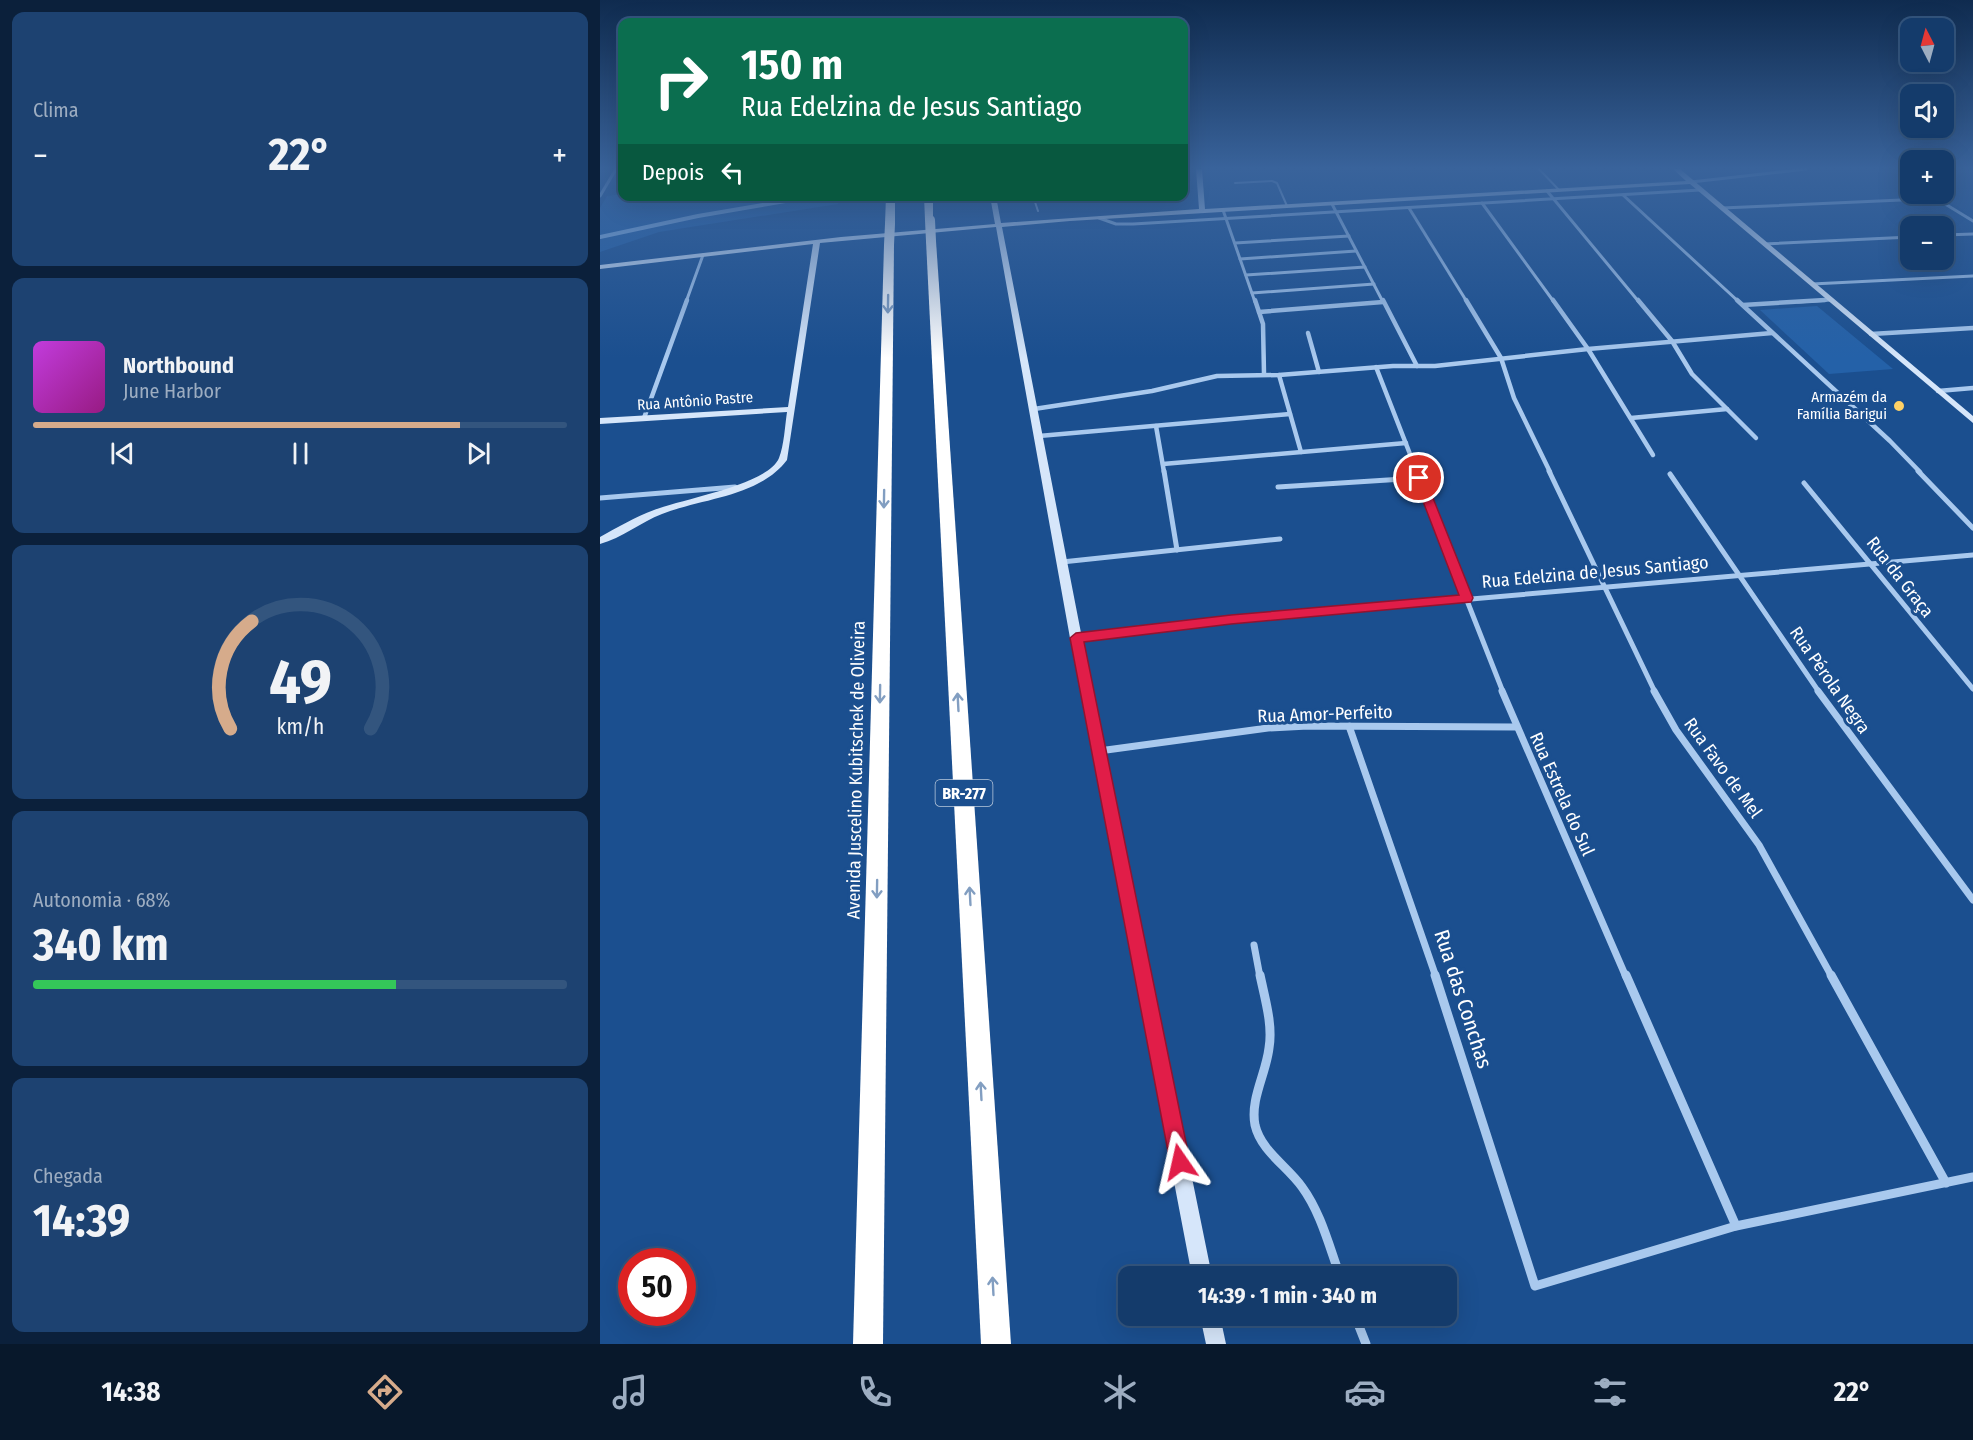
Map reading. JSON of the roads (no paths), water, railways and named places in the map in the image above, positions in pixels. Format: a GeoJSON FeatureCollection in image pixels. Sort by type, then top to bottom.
{"type":"FeatureCollection","features":[{"type":"Feature","properties":{"kind":"highway","name":"Avenida Juscelino Kubitschek de Oliveira"},"geometry":{"type":"LineString","coordinates":[[868,1344],[890,232]]}},
{"type":"Feature","properties":{"kind":"highway","name":"BR-277"},"geometry":{"type":"LineString","coordinates":[[931,232],[996,1344]]}},
{"type":"Feature","properties":{"kind":"street"},"geometry":{"type":"LineString","coordinates":[[600,267],[927,232]]}},
{"type":"Feature","properties":{"kind":"street"},"geometry":{"type":"LineString","coordinates":[[1000,232],[1076,638],[1200,1266]]}},
{"type":"Feature","properties":{"kind":"street"},"geometry":{"type":"LineString","coordinates":[[1231,232],[1264,330],[1264,374]]}},
{"type":"Feature","properties":{"kind":"street"},"geometry":{"type":"LineString","coordinates":[[1347,232],[1417,366]]}},
{"type":"Feature","properties":{"kind":"street","name":"Rua Favo de Mel"},"geometry":{"type":"LineString","coordinates":[[1424,232],[1501,358],[1514,399],[1665,713],[1693,757],[1731,803],[1759,845],[1946,1183]]}},
{"type":"Feature","properties":{"kind":"street"},"geometry":{"type":"LineString","coordinates":[[1503,232],[1588,349],[1653,455]]}},
{"type":"Feature","properties":{"kind":"street"},"geometry":{"type":"LineString","coordinates":[[1581,232],[1672,341],[1692,374],[1756,438]]}},
{"type":"Feature","properties":{"kind":"street"},"geometry":{"type":"LineString","coordinates":[[1663,232],[1890,441],[1973,528]]}},
{"type":"Feature","properties":{"kind":"street"},"geometry":{"type":"LineString","coordinates":[[1750,232],[1973,420]]}},
{"type":"Feature","properties":{"kind":"street"},"geometry":{"type":"LineString","coordinates":[[1954,235],[1973,234]]}},
{"type":"Feature","properties":{"kind":"street"},"geometry":{"type":"LineString","coordinates":[[1235,243],[1349,236]]}},
{"type":"Feature","properties":{"kind":"street"},"geometry":{"type":"LineString","coordinates":[[1764,244],[1900,238]]}},
{"type":"Feature","properties":{"kind":"street"},"geometry":{"type":"LineString","coordinates":[[600,541],[658,511],[764,477],[780,465],[792,409],[817,242]]}},
{"type":"Feature","properties":{"kind":"street"},"geometry":{"type":"LineString","coordinates":[[1240,259],[1356,251]]}},
{"type":"Feature","properties":{"kind":"street"},"geometry":{"type":"LineString","coordinates":[[644,418],[703,255]]}},
{"type":"Feature","properties":{"kind":"street"},"geometry":{"type":"LineString","coordinates":[[1246,275],[1365,267]]}},
{"type":"Feature","properties":{"kind":"street"},"geometry":{"type":"LineString","coordinates":[[1812,284],[1973,276]]}},
{"type":"Feature","properties":{"kind":"street"},"geometry":{"type":"LineString","coordinates":[[1252,293],[1374,284]]}},
{"type":"Feature","properties":{"kind":"street"},"geometry":{"type":"LineString","coordinates":[[1743,306],[1831,300]]}},
{"type":"Feature","properties":{"kind":"street"},"geometry":{"type":"LineString","coordinates":[[1259,312],[1383,302]]}},
{"type":"Feature","properties":{"kind":"street"},"geometry":{"type":"LineString","coordinates":[[1871,334],[1973,328]]}},
{"type":"Feature","properties":{"kind":"street"},"geometry":{"type":"LineString","coordinates":[[1308,333],[1319,372]]}},
{"type":"Feature","properties":{"kind":"street"},"geometry":{"type":"LineString","coordinates":[[1034,409],[1159,390],[1208,377],[1417,366],[1772,333]]}},
{"type":"Feature","properties":{"kind":"street","name":"Rua Estrela do Sul"},"geometry":{"type":"LineString","coordinates":[[1376,367],[1516,727],[1736,1226]]}},
{"type":"Feature","properties":{"kind":"street"},"geometry":{"type":"LineString","coordinates":[[1279,375],[1301,452]]}},
{"type":"Feature","properties":{"kind":"street"},"geometry":{"type":"LineString","coordinates":[[1938,391],[1973,388]]}},
{"type":"Feature","properties":{"kind":"street","name":"Rua Antônio Pastre"},"geometry":{"type":"LineString","coordinates":[[600,421],[792,409]]}},
{"type":"Feature","properties":{"kind":"street"},"geometry":{"type":"LineString","coordinates":[[1631,418],[1726,409]]}},
{"type":"Feature","properties":{"kind":"street"},"geometry":{"type":"LineString","coordinates":[[1038,436],[1290,414]]}},
{"type":"Feature","properties":{"kind":"street"},"geometry":{"type":"LineString","coordinates":[[1156,426],[1177,550]]}},
{"type":"Feature","properties":{"kind":"street"},"geometry":{"type":"LineString","coordinates":[[1163,464],[1406,443]]}},
{"type":"Feature","properties":{"kind":"street","name":"Rua Pérola Negra"},"geometry":{"type":"LineString","coordinates":[[1670,474],[1822,697],[1973,900]]}},
{"type":"Feature","properties":{"kind":"street"},"geometry":{"type":"LineString","coordinates":[[1278,487],[1419,478]]}},
{"type":"Feature","properties":{"kind":"street","name":"Rua da Graça"},"geometry":{"type":"LineString","coordinates":[[1804,483],[1973,689]]}},
{"type":"Feature","properties":{"kind":"street"},"geometry":{"type":"LineString","coordinates":[[600,498],[735,487]]}},
{"type":"Feature","properties":{"kind":"street"},"geometry":{"type":"LineString","coordinates":[[1062,562],[1280,539]]}},
{"type":"Feature","properties":{"kind":"street","name":"Rua Edelzina de Jesus Santiago"},"geometry":{"type":"LineString","coordinates":[[1076,638],[1231,620],[1466,598],[1973,555]]}},
{"type":"Feature","properties":{"kind":"street","name":"Rua Amor-Perfeito"},"geometry":{"type":"LineString","coordinates":[[1099,751],[1268,728],[1308,726],[1516,727]]}},
{"type":"Feature","properties":{"kind":"street","name":"Rua das Conchas"},"geometry":{"type":"LineString","coordinates":[[1349,726],[1447,1008],[1535,1286],[1736,1226]]}},
{"type":"Feature","properties":{"kind":"street"},"geometry":{"type":"LineString","coordinates":[[1254,945],[1270,1035],[1269,1058],[1256,1103],[1254,1126],[1262,1144],[1286,1166],[1308,1195],[1336,1266]]}},
{"type":"Feature","properties":{"kind":"street"},"geometry":{"type":"LineString","coordinates":[[1736,1226],[1973,1177]]}},
{"type":"Feature","properties":{"kind":"street"},"geometry":{"type":"LineString","coordinates":[[1212,1326],[1216,1344]]}},
{"type":"Feature","properties":{"kind":"street"},"geometry":{"type":"LineString","coordinates":[[1359,1326],[1366,1344]]}},
{"type":"Feature","properties":{"kind":"waterway"},"geometry":{"type":"LineString","coordinates":[[600,237],[625,232]]}},
{"type":"Feature","properties":{"kind":"place","name":"Armazém da Família Barigui"},"geometry":{"type":"Point","coordinates":[1899,406]}}]}
